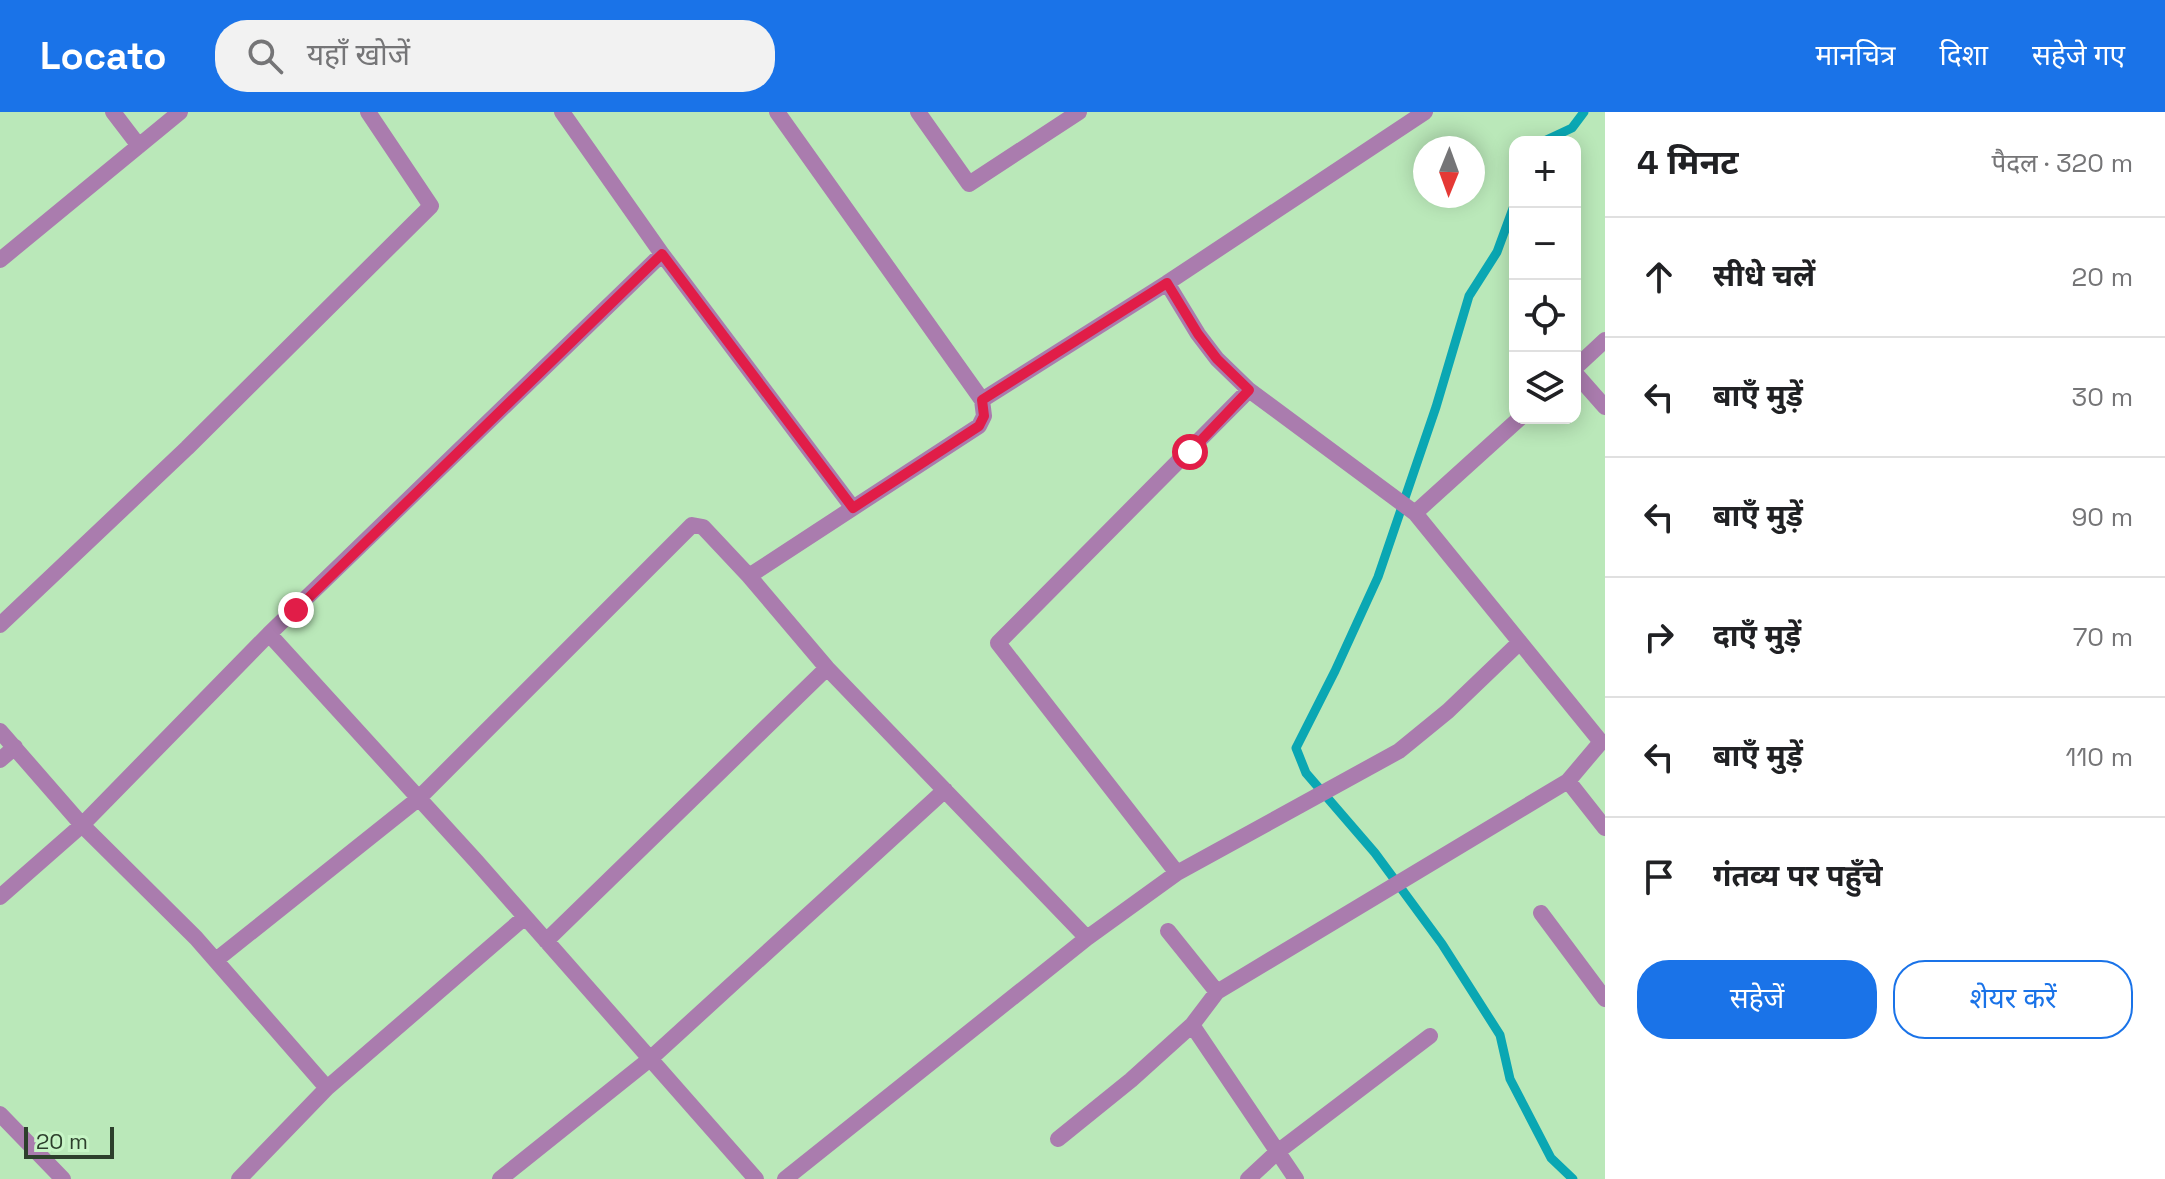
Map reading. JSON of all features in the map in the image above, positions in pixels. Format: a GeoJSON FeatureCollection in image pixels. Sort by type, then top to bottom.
{"type":"FeatureCollection","features":[{"type":"Feature","properties":{"kind":"street"},"geometry":{"type":"LineString","coordinates":[[113,112],[139,146]]}},
{"type":"Feature","properties":{"kind":"street"},"geometry":{"type":"LineString","coordinates":[[0,260],[180,112]]}},
{"type":"Feature","properties":{"kind":"street"},"geometry":{"type":"LineString","coordinates":[[0,625],[187,448],[431,206],[368,112]]}},
{"type":"Feature","properties":{"kind":"street"},"geometry":{"type":"LineString","coordinates":[[562,112],[662,254],[853,508]]}},
{"type":"Feature","properties":{"kind":"street"},"geometry":{"type":"LineString","coordinates":[[749,576],[979,426],[984,416],[982,400],[777,112]]}},
{"type":"Feature","properties":{"kind":"street"},"geometry":{"type":"LineString","coordinates":[[918,112],[969,184],[1079,112]]}},
{"type":"Feature","properties":{"kind":"street"},"geometry":{"type":"LineString","coordinates":[[982,400],[1167,283],[1425,112]]}},
{"type":"Feature","properties":{"kind":"street"},"geometry":{"type":"LineString","coordinates":[[0,897],[82,825],[269,634],[662,254]]}},
{"type":"Feature","properties":{"kind":"street"},"geometry":{"type":"LineString","coordinates":[[1058,1139],[1192,1025],[1217,992],[1568,781],[1603,740],[1415,513],[1249,390],[1217,359],[1167,283]]}},
{"type":"Feature","properties":{"kind":"street"},"geometry":{"type":"LineString","coordinates":[[1581,365],[1605,340]]}},
{"type":"Feature","properties":{"kind":"street"},"geometry":{"type":"LineString","coordinates":[[1581,378],[1605,407]]}},
{"type":"Feature","properties":{"kind":"street"},"geometry":{"type":"LineString","coordinates":[[1177,873],[998,643],[1249,390]]}},
{"type":"Feature","properties":{"kind":"street"},"geometry":{"type":"LineString","coordinates":[[1415,513],[1513,424]]}},
{"type":"Feature","properties":{"kind":"street"},"geometry":{"type":"LineString","coordinates":[[216,960],[418,799],[692,525],[703,527],[827,668],[1087,938]]}},
{"type":"Feature","properties":{"kind":"street"},"geometry":{"type":"LineString","coordinates":[[269,634],[756,1179]]}},
{"type":"Feature","properties":{"kind":"street"},"geometry":{"type":"LineString","coordinates":[[785,1179],[1087,938],[1177,873],[1399,751],[1448,711],[1520,642]]}},
{"type":"Feature","properties":{"kind":"street"},"geometry":{"type":"LineString","coordinates":[[546,941],[827,668]]}},
{"type":"Feature","properties":{"kind":"street"},"geometry":{"type":"LineString","coordinates":[[0,731],[82,825],[216,960],[327,1088]]}},
{"type":"Feature","properties":{"kind":"street"},"geometry":{"type":"LineString","coordinates":[[0,760],[15,747]]}},
{"type":"Feature","properties":{"kind":"street"},"geometry":{"type":"LineString","coordinates":[[1568,781],[1605,828]]}},
{"type":"Feature","properties":{"kind":"street"},"geometry":{"type":"LineString","coordinates":[[500,1179],[650,1059],[945,790]]}},
{"type":"Feature","properties":{"kind":"street"},"geometry":{"type":"LineString","coordinates":[[1541,913],[1605,999]]}},
{"type":"Feature","properties":{"kind":"street"},"geometry":{"type":"LineString","coordinates":[[239,1179],[327,1088],[525,917]]}},
{"type":"Feature","properties":{"kind":"street"},"geometry":{"type":"LineString","coordinates":[[1168,931],[1217,992]]}},
{"type":"Feature","properties":{"kind":"street"},"geometry":{"type":"LineString","coordinates":[[1192,1025],[1296,1179]]}},
{"type":"Feature","properties":{"kind":"street"},"geometry":{"type":"LineString","coordinates":[[1248,1179],[1276,1153],[1430,1036]]}},
{"type":"Feature","properties":{"kind":"street"},"geometry":{"type":"LineString","coordinates":[[0,1114],[63,1179]]}},
{"type":"Feature","properties":{"kind":"waterway"},"geometry":{"type":"LineString","coordinates":[[1555,136],[1572,128],[1584,112]]}},
{"type":"Feature","properties":{"kind":"waterway"},"geometry":{"type":"LineString","coordinates":[[1513,208],[1497,252],[1469,296],[1436,407],[1378,577],[1296,748],[1306,773],[1375,853],[1442,944],[1500,1035],[1510,1079],[1551,1158],[1573,1179]]}},
{"type":"Feature","properties":{"kind":"route"},"geometry":{"type":"LineString","coordinates":[[296,610],[662,254],[853,508],[979,426],[984,416],[982,400],[1167,283],[1217,359],[1249,390],[1190,452]]}}]}
